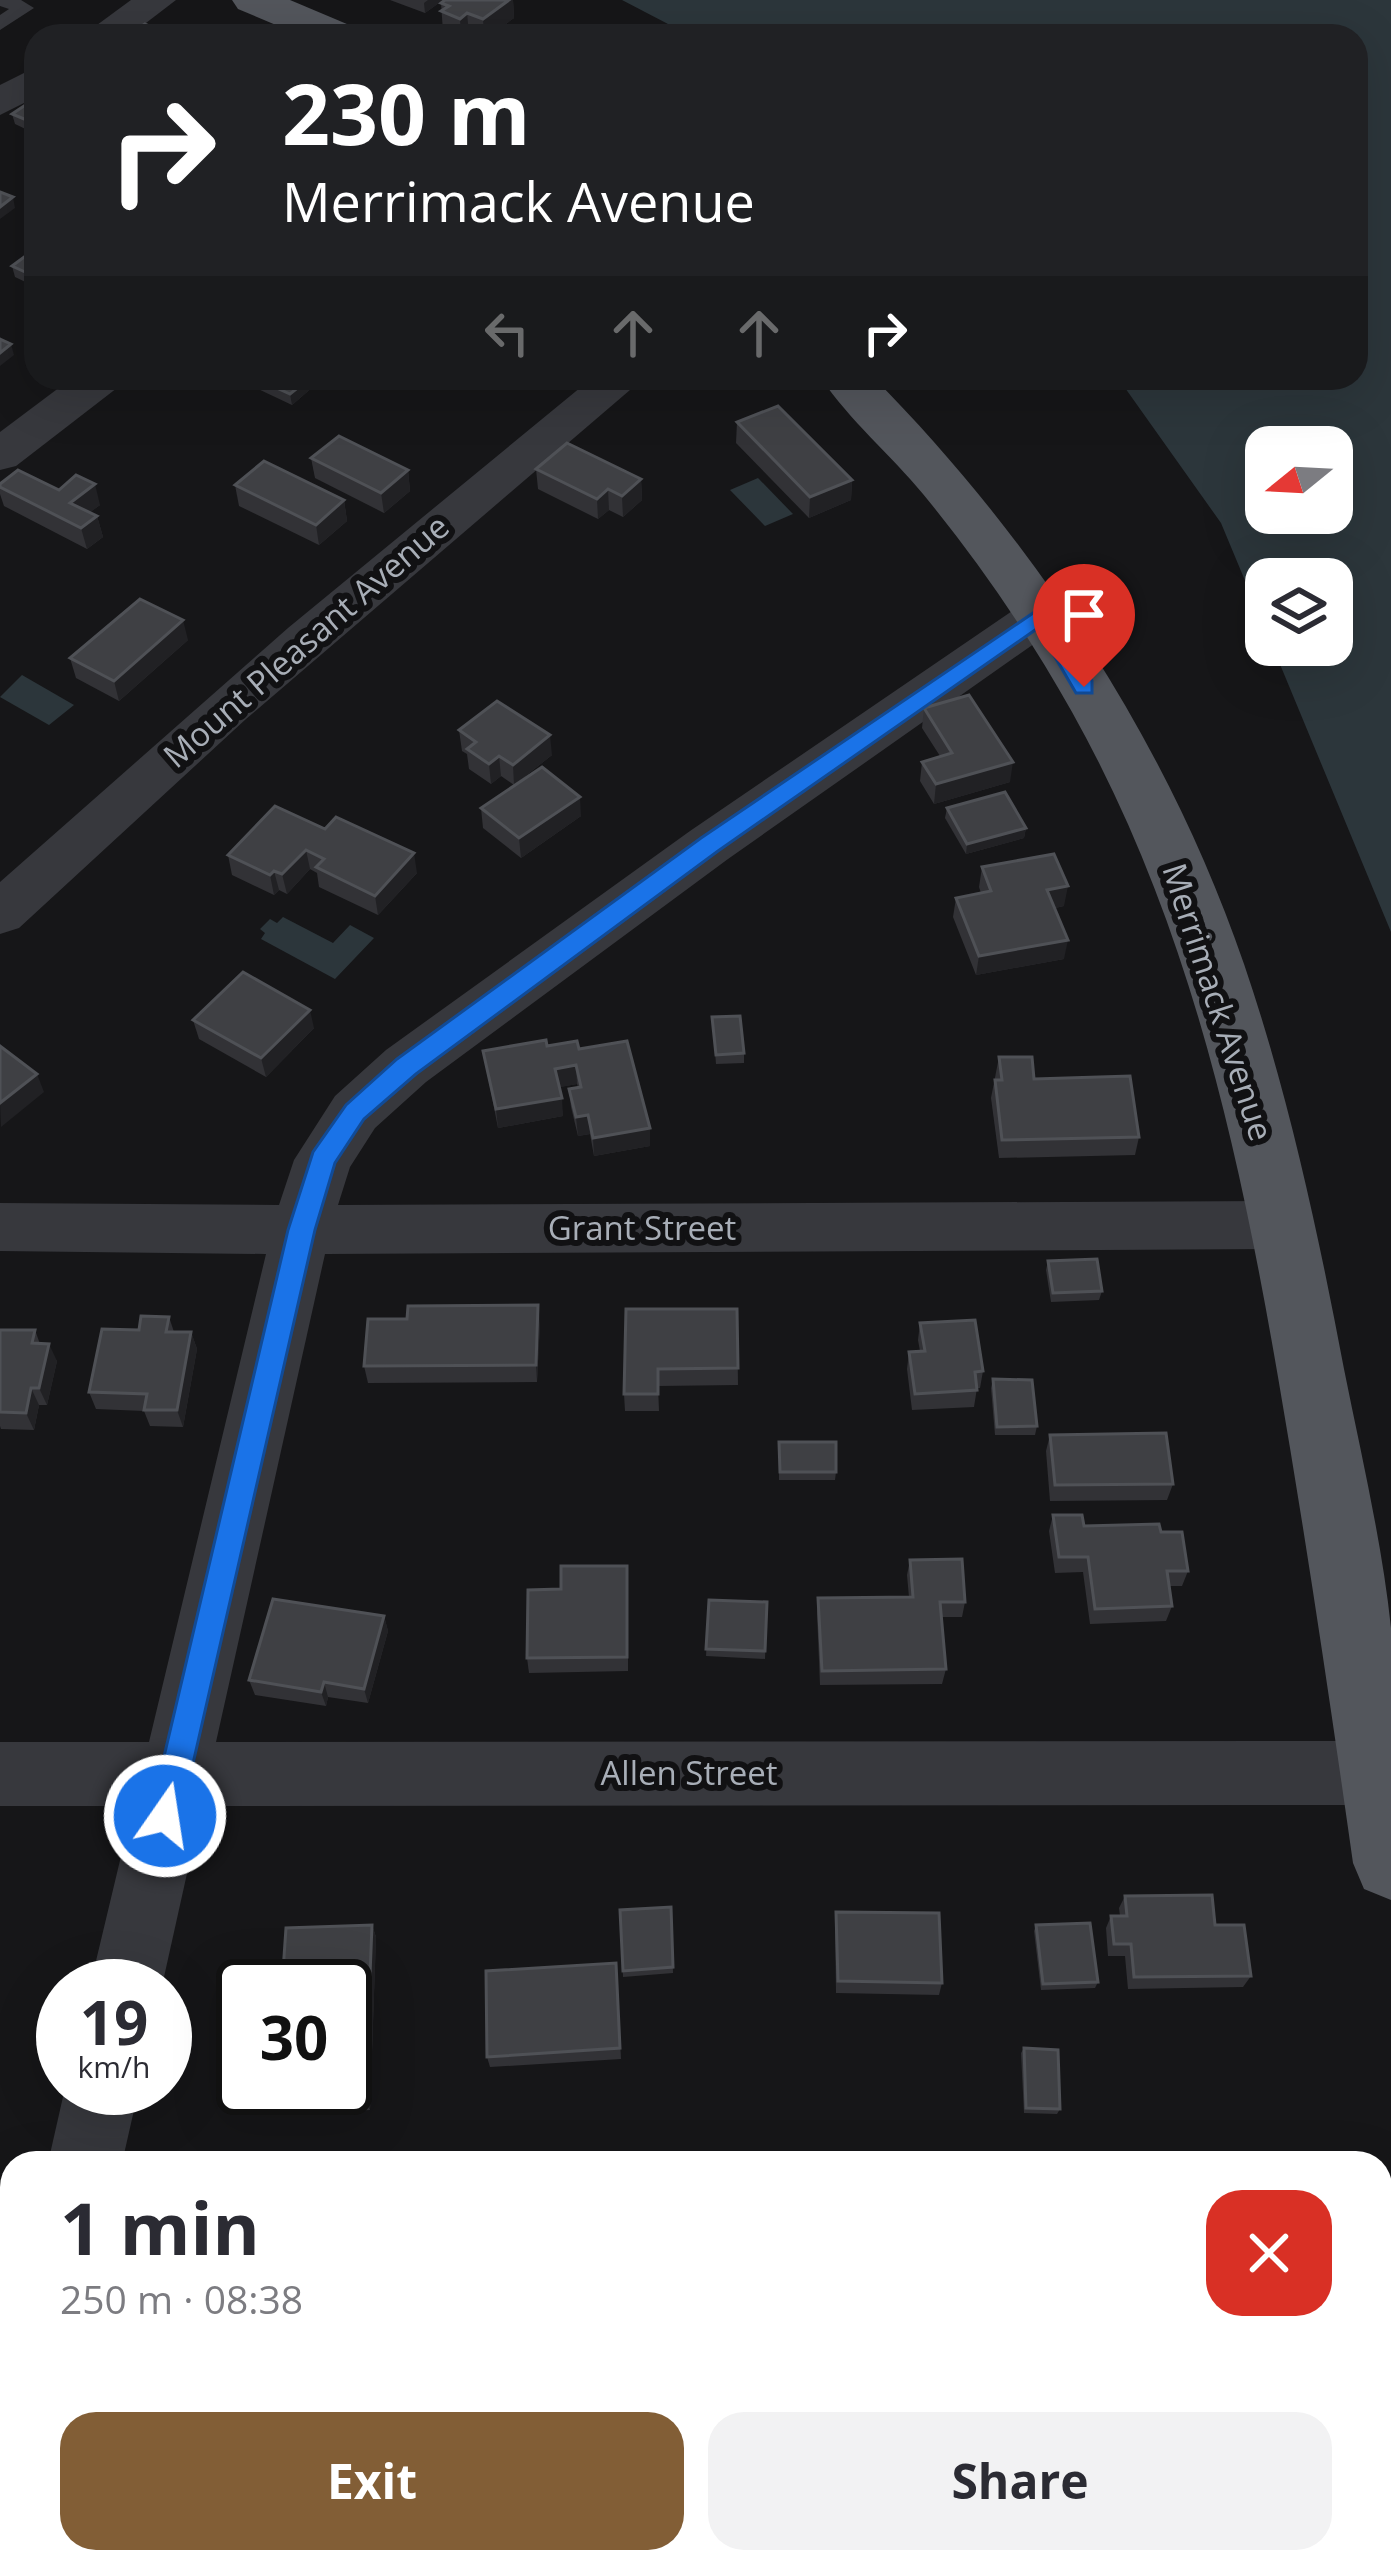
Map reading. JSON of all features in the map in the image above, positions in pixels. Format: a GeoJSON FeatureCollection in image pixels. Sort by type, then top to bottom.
{"type":"FeatureCollection","features":[{"type":"Feature","properties":{"kind":"main road"},"geometry":{"type":"LineString","coordinates":[[254,0],[311,24]]}},
{"type":"Feature","properties":{"kind":"main road","name":"Merrimack Avenue"},"geometry":{"type":"LineString","coordinates":[[857,390],[966,512],[1042,615],[1106,723],[1166,841],[1251,1083],[1284,1225],[1391,1863]]}},
{"type":"Feature","properties":{"kind":"street"},"geometry":{"type":"LineString","coordinates":[[120,24],[157,0]]}},
{"type":"Feature","properties":{"kind":"street"},"geometry":{"type":"LineString","coordinates":[[0,455],[84,390]]}},
{"type":"Feature","properties":{"kind":"street","name":"Mount Pleasant Avenue"},"geometry":{"type":"LineString","coordinates":[[0,914],[92,827],[458,509],[606,390]]}},
{"type":"Feature","properties":{"kind":"street"},"geometry":{"type":"LineString","coordinates":[[132,1959],[301,1230],[323,1160],[355,1112],[406,1066],[709,844],[1042,615]]}},
{"type":"Feature","properties":{"kind":"street","name":"Grant Street"},"geometry":{"type":"LineString","coordinates":[[0,1227],[1284,1225]]}},
{"type":"Feature","properties":{"kind":"street","name":"Allen Street"},"geometry":{"type":"LineString","coordinates":[[0,1774],[1377,1773]]}},
{"type":"Feature","properties":{"kind":"street"},"geometry":{"type":"LineString","coordinates":[[88,2151],[96,2115]]}},
{"type":"Feature","properties":{"kind":"lane"},"geometry":{"type":"LineString","coordinates":[[0,24],[24,8],[3,0]]}},
{"type":"Feature","properties":{"kind":"shaded area"},"geometry":{"type":"Polygon","coordinates":[[[622,0],[1391,0],[1391,932],[1281,666],[1353,666],[1353,558],[1245,558],[1245,581],[1221,523],[1127,390],[1368,390],[1368,24],[668,24],[622,0]]]}},
{"type":"Feature","properties":{"kind":"shaded area"},"geometry":{"type":"Polygon","coordinates":[[[758,478],[793,514],[765,526],[730,490],[758,478]]]}},
{"type":"Feature","properties":{"kind":"shaded area"},"geometry":{"type":"Polygon","coordinates":[[[22,675],[74,705],[49,725],[0,697],[22,675]]]}},
{"type":"Feature","properties":{"kind":"shaded area"},"geometry":{"type":"Polygon","coordinates":[[[283,917],[333,943],[350,925],[374,938],[335,979],[261,939],[265,933],[260,929],[270,919],[277,923],[283,917]]]}},
{"type":"Feature","properties":{"kind":"building"},"geometry":{"type":"Polygon","coordinates":[[[509,0],[483,19],[467,13],[460,19],[441,11],[449,6],[441,3],[509,0]]]}},
{"type":"Feature","properties":{"kind":"building"},"geometry":{"type":"Polygon","coordinates":[[[0,192],[13,197],[0,207],[0,192]]]}},
{"type":"Feature","properties":{"kind":"building"},"geometry":{"type":"Polygon","coordinates":[[[778,406],[852,480],[810,497],[737,422],[778,406]]]}},
{"type":"Feature","properties":{"kind":"building"},"geometry":{"type":"Polygon","coordinates":[[[339,436],[408,470],[381,493],[311,458],[339,436]]]}},
{"type":"Feature","properties":{"kind":"building"},"geometry":{"type":"Polygon","coordinates":[[[567,443],[641,479],[622,496],[608,489],[597,499],[536,469],[567,443]]]}},
{"type":"Feature","properties":{"kind":"building"},"geometry":{"type":"Polygon","coordinates":[[[264,461],[344,500],[316,525],[235,485],[264,461]]]}},
{"type":"Feature","properties":{"kind":"building"},"geometry":{"type":"Polygon","coordinates":[[[18,470],[59,490],[76,475],[95,484],[70,503],[97,516],[81,528],[0,487],[18,470]]]}},
{"type":"Feature","properties":{"kind":"building"},"geometry":{"type":"Polygon","coordinates":[[[140,599],[183,620],[114,681],[70,658],[140,599]]]}},
{"type":"Feature","properties":{"kind":"building"},"geometry":{"type":"Polygon","coordinates":[[[969,695],[1013,762],[936,784],[922,762],[952,753],[924,708],[969,695]]]}},
{"type":"Feature","properties":{"kind":"building"},"geometry":{"type":"Polygon","coordinates":[[[497,701],[550,735],[513,765],[499,756],[489,764],[467,749],[476,742],[459,730],[497,701]]]}},
{"type":"Feature","properties":{"kind":"building"},"geometry":{"type":"Polygon","coordinates":[[[542,767],[580,797],[519,838],[481,808],[542,767]]]}},
{"type":"Feature","properties":{"kind":"building"},"geometry":{"type":"Polygon","coordinates":[[[1005,792],[1026,828],[967,844],[947,808],[1005,792]]]}},
{"type":"Feature","properties":{"kind":"building"},"geometry":{"type":"Polygon","coordinates":[[[275,806],[325,829],[336,817],[414,853],[375,896],[316,867],[324,859],[306,850],[282,874],[274,871],[270,875],[228,855],[275,806]]]}},
{"type":"Feature","properties":{"kind":"building"},"geometry":{"type":"Polygon","coordinates":[[[1054,854],[1068,886],[1047,890],[1068,940],[979,956],[956,898],[991,891],[982,867],[1054,854]]]}},
{"type":"Feature","properties":{"kind":"building"},"geometry":{"type":"Polygon","coordinates":[[[243,972],[310,1010],[261,1058],[193,1020],[243,972]]]}},
{"type":"Feature","properties":{"kind":"building"},"geometry":{"type":"Polygon","coordinates":[[[740,1016],[744,1053],[716,1055],[712,1017],[740,1016]]]}},
{"type":"Feature","properties":{"kind":"building"},"geometry":{"type":"Polygon","coordinates":[[[546,1040],[547,1046],[577,1041],[579,1049],[627,1041],[650,1128],[593,1138],[588,1115],[576,1117],[569,1089],[581,1087],[576,1065],[555,1069],[562,1098],[496,1109],[483,1051],[546,1040]]]}},
{"type":"Feature","properties":{"kind":"building"},"geometry":{"type":"Polygon","coordinates":[[[0,1046],[37,1074],[0,1103],[0,1046]]]}},
{"type":"Feature","properties":{"kind":"building"},"geometry":{"type":"Polygon","coordinates":[[[999,1057],[1032,1057],[1034,1079],[1130,1076],[1139,1137],[1002,1140],[995,1080],[1002,1080],[999,1057]]]}},
{"type":"Feature","properties":{"kind":"building"},"geometry":{"type":"Polygon","coordinates":[[[1097,1259],[1102,1291],[1053,1293],[1048,1261],[1097,1259]]]}},
{"type":"Feature","properties":{"kind":"building"},"geometry":{"type":"Polygon","coordinates":[[[538,1305],[536,1365],[364,1366],[368,1319],[407,1319],[408,1306],[538,1305]]]}},
{"type":"Feature","properties":{"kind":"building"},"geometry":{"type":"Polygon","coordinates":[[[626,1309],[737,1309],[738,1368],[658,1369],[658,1394],[624,1394],[626,1309]]]}},
{"type":"Feature","properties":{"kind":"building"},"geometry":{"type":"Polygon","coordinates":[[[141,1316],[169,1317],[166,1332],[191,1332],[177,1410],[144,1410],[147,1394],[89,1392],[102,1329],[139,1330],[141,1316]]]}},
{"type":"Feature","properties":{"kind":"building"},"geometry":{"type":"Polygon","coordinates":[[[975,1320],[983,1371],[975,1372],[977,1390],[915,1394],[909,1352],[925,1351],[920,1323],[975,1320]]]}},
{"type":"Feature","properties":{"kind":"building"},"geometry":{"type":"Polygon","coordinates":[[[0,1330],[35,1330],[32,1343],[49,1344],[39,1388],[31,1388],[26,1413],[0,1412],[0,1330]]]}},
{"type":"Feature","properties":{"kind":"building"},"geometry":{"type":"Polygon","coordinates":[[[993,1379],[1032,1380],[1037,1426],[997,1427],[993,1379]]]}},
{"type":"Feature","properties":{"kind":"building"},"geometry":{"type":"Polygon","coordinates":[[[1166,1433],[1173,1484],[1055,1485],[1050,1435],[1166,1433]]]}},
{"type":"Feature","properties":{"kind":"building"},"geometry":{"type":"Polygon","coordinates":[[[779,1442],[836,1442],[836,1472],[780,1472],[779,1442]]]}},
{"type":"Feature","properties":{"kind":"building"},"geometry":{"type":"Polygon","coordinates":[[[1053,1515],[1082,1515],[1084,1526],[1159,1524],[1161,1532],[1182,1532],[1188,1571],[1167,1571],[1172,1606],[1095,1609],[1088,1557],[1059,1557],[1053,1515]]]}},
{"type":"Feature","properties":{"kind":"building"},"geometry":{"type":"Polygon","coordinates":[[[962,1559],[965,1602],[940,1602],[946,1669],[822,1671],[818,1598],[913,1597],[910,1560],[962,1559]]]}},
{"type":"Feature","properties":{"kind":"building"},"geometry":{"type":"Polygon","coordinates":[[[561,1566],[627,1566],[627,1657],[527,1658],[528,1590],[561,1589],[561,1566]]]}},
{"type":"Feature","properties":{"kind":"building"},"geometry":{"type":"Polygon","coordinates":[[[273,1599],[384,1616],[364,1689],[324,1682],[321,1692],[249,1680],[273,1599]]]}},
{"type":"Feature","properties":{"kind":"building"},"geometry":{"type":"Polygon","coordinates":[[[709,1600],[767,1602],[765,1651],[706,1649],[709,1600]]]}},
{"type":"Feature","properties":{"kind":"building"},"geometry":{"type":"Polygon","coordinates":[[[1212,1895],[1215,1925],[1244,1925],[1251,1976],[1134,1977],[1131,1944],[1114,1944],[1111,1916],[1127,1916],[1125,1896],[1212,1895]]]}},
{"type":"Feature","properties":{"kind":"building"},"geometry":{"type":"Polygon","coordinates":[[[671,1907],[673,1967],[623,1971],[620,1910],[671,1907]]]}},
{"type":"Feature","properties":{"kind":"building"},"geometry":{"type":"Polygon","coordinates":[[[836,1912],[939,1913],[942,1983],[838,1981],[836,1912]]]}},
{"type":"Feature","properties":{"kind":"building"},"geometry":{"type":"Polygon","coordinates":[[[1090,1923],[1098,1982],[1043,1984],[1036,1925],[1090,1923]]]}},
{"type":"Feature","properties":{"kind":"building"},"geometry":{"type":"Polygon","coordinates":[[[372,1925],[371,1959],[284,1959],[286,1928],[372,1925]]]}},
{"type":"Feature","properties":{"kind":"building"},"geometry":{"type":"Polygon","coordinates":[[[616,1963],[620,2048],[487,2057],[486,1971],[616,1963]]]}},
{"type":"Feature","properties":{"kind":"building"},"geometry":{"type":"Polygon","coordinates":[[[1024,2048],[1058,2050],[1060,2109],[1026,2108],[1024,2048]]]}},
{"type":"Feature","properties":{"kind":"route"},"geometry":{"type":"LineString","coordinates":[[165,1816],[301,1230],[323,1160],[355,1112],[406,1066],[709,844],[1042,615],[1084,687]]}}]}
